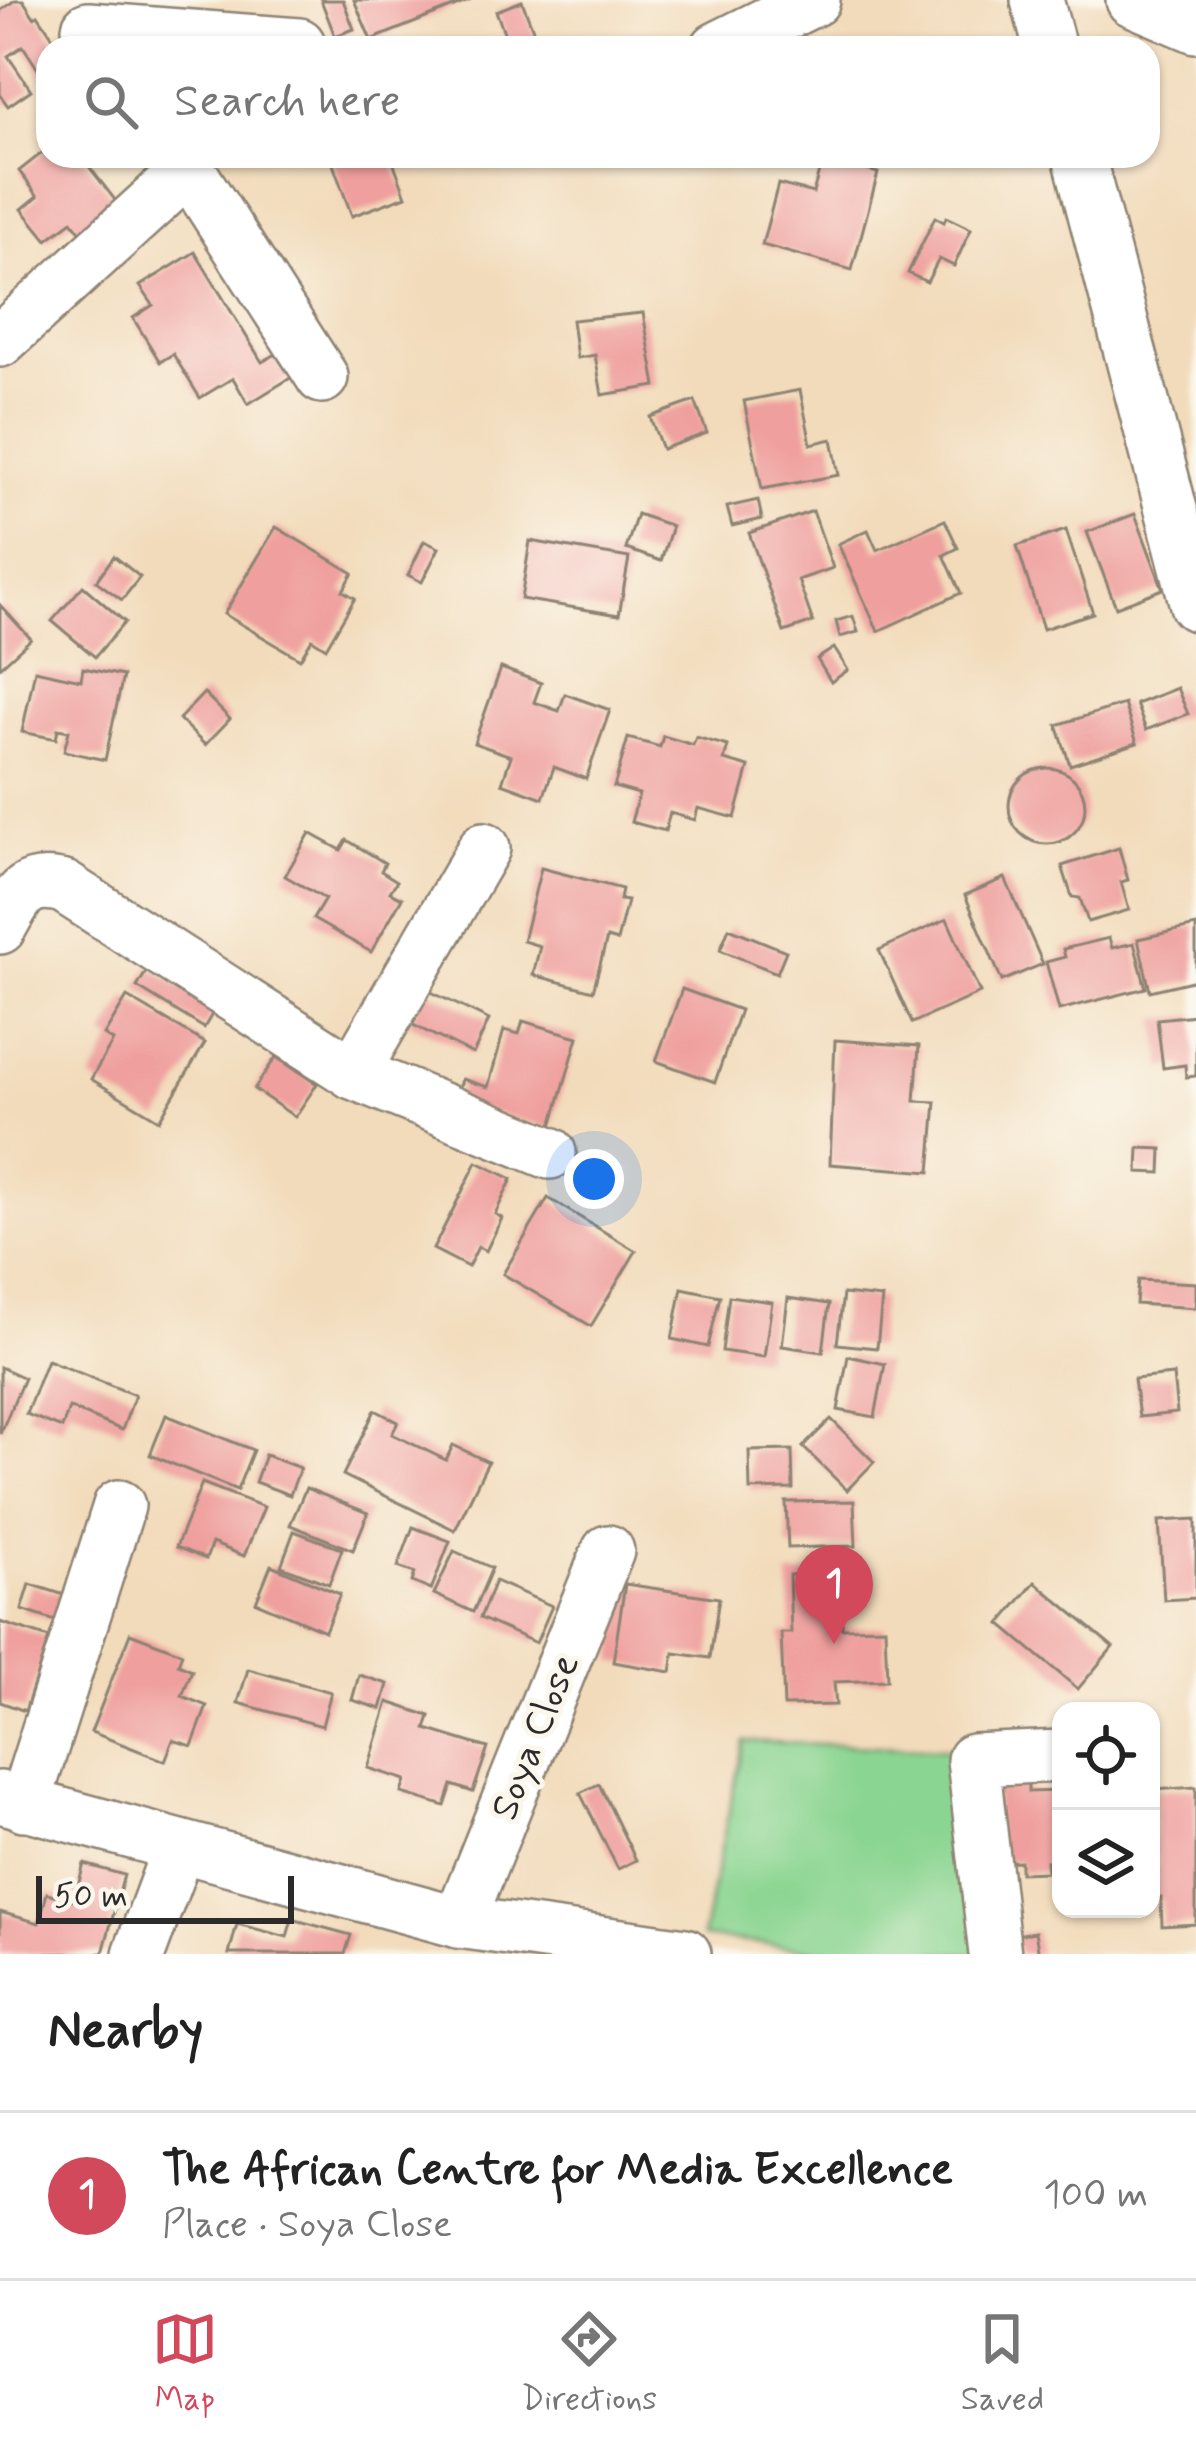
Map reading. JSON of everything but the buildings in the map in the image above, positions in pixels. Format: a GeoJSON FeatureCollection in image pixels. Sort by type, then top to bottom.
{"type":"FeatureCollection","features":[{"type":"Feature","properties":{"kind":"street"},"geometry":{"type":"LineString","coordinates":[[742,36],[814,0]]}},
{"type":"Feature","properties":{"kind":"street"},"geometry":{"type":"LineString","coordinates":[[1037,0],[1047,36]]}},
{"type":"Feature","properties":{"kind":"street"},"geometry":{"type":"LineString","coordinates":[[1132,0],[1196,27]]}},
{"type":"Feature","properties":{"kind":"street"},"geometry":{"type":"LineString","coordinates":[[86,25],[209,36]]}},
{"type":"Feature","properties":{"kind":"street"},"geometry":{"type":"LineString","coordinates":[[0,341],[178,168]]}},
{"type":"Feature","properties":{"kind":"street"},"geometry":{"type":"LineString","coordinates":[[188,168],[322,377]]}},
{"type":"Feature","properties":{"kind":"street"},"geometry":{"type":"LineString","coordinates":[[1083,168],[1182,484],[1196,605]]}},
{"type":"Feature","properties":{"kind":"street"},"geometry":{"type":"LineString","coordinates":[[353,1073],[484,848]]}},
{"type":"Feature","properties":{"kind":"street"},"geometry":{"type":"LineString","coordinates":[[0,928],[16,898],[29,887],[43,882],[64,887],[353,1073],[550,1153]]}},
{"type":"Feature","properties":{"kind":"street"},"geometry":{"type":"LineString","coordinates":[[119,1506],[12,1801],[459,1922],[675,1953]]}},
{"type":"Feature","properties":{"kind":"street","name":"Soya Close"},"geometry":{"type":"LineString","coordinates":[[459,1922],[608,1551]]}},
{"type":"Feature","properties":{"kind":"street"},"geometry":{"type":"LineString","coordinates":[[995,1954],[973,1760],[1052,1756]]}},
{"type":"Feature","properties":{"kind":"street"},"geometry":{"type":"LineString","coordinates":[[139,1954],[179,1846]]}},
{"type":"Feature","properties":{"kind":"green space"},"geometry":{"type":"Polygon","coordinates":[[[744,1741],[965,1750],[996,1954],[851,1954],[702,1937],[744,1741]]]}},
{"type":"Feature","properties":{"kind":"place","name":"The African Centre for Media Excellence"},"geometry":{"type":"Point","coordinates":[834,1644]}}]}
